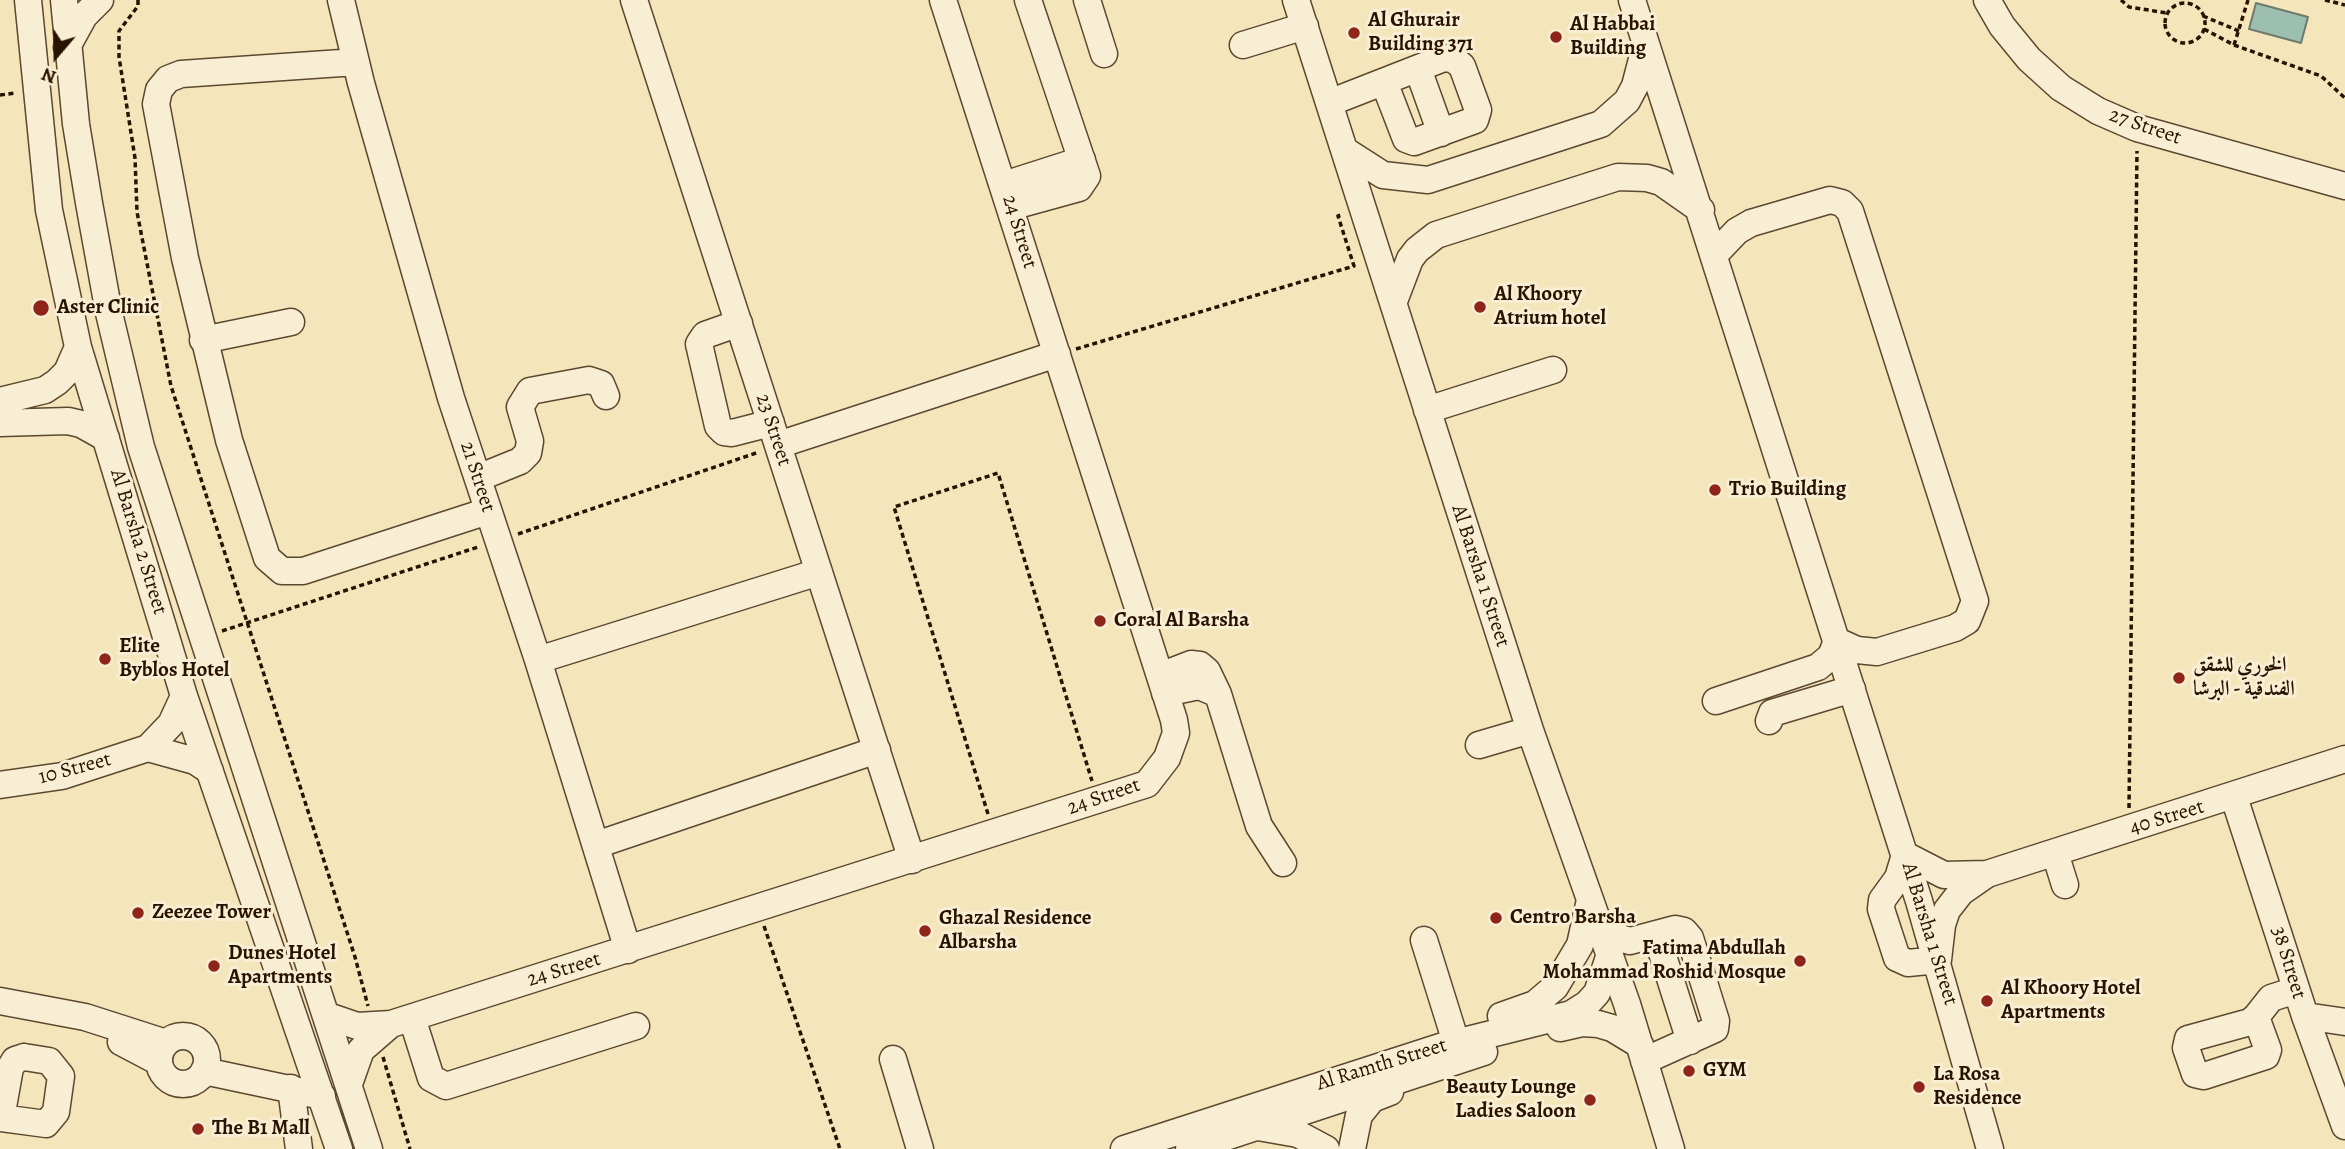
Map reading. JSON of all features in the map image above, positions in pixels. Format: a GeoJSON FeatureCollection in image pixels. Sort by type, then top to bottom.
{"type":"FeatureCollection","features":[{"type":"Feature","properties":{"kind":"street","name":"Al Barsha 2 Street"},"geometry":{"type":"LineString","coordinates":[[28,0],[47,197],[78,347],[184,695],[339,1149]]}},
{"type":"Feature","properties":{"kind":"street","name":"Al Barsha 2 Street"},"geometry":{"type":"LineString","coordinates":[[64,0],[67,47],[82,164],[112,327],[141,447],[369,1149]]}},
{"type":"Feature","properties":{"kind":"street"},"geometry":{"type":"LineString","coordinates":[[67,47],[84,16],[100,0]]}},
{"type":"Feature","properties":{"kind":"street","name":"21 Street"},"geometry":{"type":"LineString","coordinates":[[341,0],[451,398],[538,660],[628,950]]}},
{"type":"Feature","properties":{"kind":"street","name":"23 Street"},"geometry":{"type":"LineString","coordinates":[[634,0],[912,860]]}},
{"type":"Feature","properties":{"kind":"street","name":"24 Street"},"geometry":{"type":"LineString","coordinates":[[328,1016],[349,1024],[388,1026],[1147,784],[1167,758],[1176,733],[1162,684],[943,0]]}},
{"type":"Feature","properties":{"kind":"street"},"geometry":{"type":"LineString","coordinates":[[1007,196],[1079,188],[1087,176],[1028,0]]}},
{"type":"Feature","properties":{"kind":"street"},"geometry":{"type":"LineString","coordinates":[[1087,0],[1104,54]]}},
{"type":"Feature","properties":{"kind":"street","name":"Al Barsha 1 Street"},"geometry":{"type":"LineString","coordinates":[[1296,0],[1530,730],[1606,944],[1671,1149]]}},
{"type":"Feature","properties":{"kind":"street","name":"Al Barsha 1 Street"},"geometry":{"type":"LineString","coordinates":[[1632,0],[1938,960],[1990,1149]]}},
{"type":"Feature","properties":{"kind":"street","name":"27 Street"},"geometry":{"type":"LineString","coordinates":[[1987,0],[2002,26],[2029,59],[2061,88],[2098,111],[2137,128],[2345,186]]}},
{"type":"Feature","properties":{"kind":"street"},"geometry":{"type":"LineString","coordinates":[[1243,46],[1305,26]]}},
{"type":"Feature","properties":{"kind":"street"},"geometry":{"type":"LineString","coordinates":[[1344,150],[1383,175],[1428,180],[1601,124],[1615,114],[1631,93],[1646,44]]}},
{"type":"Feature","properties":{"kind":"street"},"geometry":{"type":"LineString","coordinates":[[1329,103],[1444,58],[1453,59],[1462,66],[1478,110],[1475,120],[1415,142],[1406,139],[1384,82]]}},
{"type":"Feature","properties":{"kind":"street"},"geometry":{"type":"LineString","coordinates":[[356,62],[181,74],[168,79],[159,90],[156,104],[203,340],[263,549],[273,566],[282,571],[303,571],[488,511]]}},
{"type":"Feature","properties":{"kind":"street"},"geometry":{"type":"LineString","coordinates":[[1418,69],[1441,132]]}},
{"type":"Feature","properties":{"kind":"street"},"geometry":{"type":"LineString","coordinates":[[1394,300],[1410,260],[1417,250],[1436,235],[1618,177],[1640,177],[1661,182],[1701,210]]}},
{"type":"Feature","properties":{"kind":"street"},"geometry":{"type":"LineString","coordinates":[[1715,254],[1737,230],[1751,223],[1830,200],[1842,203],[1850,211],[1974,594],[1971,615],[1955,628],[1877,652],[1857,650],[1837,641],[1828,661],[1818,667],[1716,701]]}},
{"type":"Feature","properties":{"kind":"street"},"geometry":{"type":"LineString","coordinates":[[203,340],[291,322]]}},
{"type":"Feature","properties":{"kind":"street"},"geometry":{"type":"LineString","coordinates":[[739,323],[705,335],[699,344],[719,426],[724,432],[732,433],[774,434],[1057,354]]}},
{"type":"Feature","properties":{"kind":"street"},"geometry":{"type":"LineString","coordinates":[[0,401],[51,386],[67,372],[78,347]]}},
{"type":"Feature","properties":{"kind":"street"},"geometry":{"type":"LineString","coordinates":[[1427,410],[1553,370]]}},
{"type":"Feature","properties":{"kind":"street"},"geometry":{"type":"LineString","coordinates":[[478,478],[520,461],[528,453],[530,441],[520,417],[520,407],[530,391],[589,380],[601,384],[606,396]]}},
{"type":"Feature","properties":{"kind":"street"},"geometry":{"type":"LineString","coordinates":[[0,423],[68,421],[81,424],[106,438]]}},
{"type":"Feature","properties":{"kind":"street"},"geometry":{"type":"LineString","coordinates":[[538,660],[819,572]]}},
{"type":"Feature","properties":{"kind":"street"},"geometry":{"type":"LineString","coordinates":[[176,670],[205,722],[215,723],[229,716]]}},
{"type":"Feature","properties":{"kind":"street"},"geometry":{"type":"LineString","coordinates":[[1162,684],[1199,686],[1219,694],[1259,826],[1283,863]]}},
{"type":"Feature","properties":{"kind":"street"},"geometry":{"type":"LineString","coordinates":[[1769,721],[1772,713],[1852,689]]}},
{"type":"Feature","properties":{"kind":"street","name":"10 Street"},"geometry":{"type":"LineString","coordinates":[[0,785],[61,776],[148,748],[171,724],[184,695]]}},
{"type":"Feature","properties":{"kind":"street"},"geometry":{"type":"LineString","coordinates":[[1479,745],[1530,730]]}},
{"type":"Feature","properties":{"kind":"street"},"geometry":{"type":"LineString","coordinates":[[148,748],[195,761],[210,771]]}},
{"type":"Feature","properties":{"kind":"street"},"geometry":{"type":"LineString","coordinates":[[596,845],[877,750]]}},
{"type":"Feature","properties":{"kind":"street","name":"40 Street"},"geometry":{"type":"LineString","coordinates":[[1905,855],[1944,875],[1987,874],[2129,831],[2345,760]]}},
{"type":"Feature","properties":{"kind":"street","name":"38 Street"},"geometry":{"type":"LineString","coordinates":[[2234,797],[2296,990],[2345,1126]]}},
{"type":"Feature","properties":{"kind":"street"},"geometry":{"type":"LineString","coordinates":[[2055,853],[2065,885]]}},
{"type":"Feature","properties":{"kind":"street"},"geometry":{"type":"LineString","coordinates":[[1905,855],[1898,878],[1882,900],[1881,909],[1895,953],[1908,964],[1938,960]]}},
{"type":"Feature","properties":{"kind":"street","name":"40 Street"},"geometry":{"type":"LineString","coordinates":[[1938,960],[1942,925],[1947,909],[1961,892],[1987,874]]}},
{"type":"Feature","properties":{"kind":"street"},"geometry":{"type":"LineString","coordinates":[[1352,1149],[1355,1125],[1365,1106],[1381,1094],[1425,1077],[1449,1045],[1527,1008],[1549,994],[1580,945],[1587,923],[1590,899]]}},
{"type":"Feature","properties":{"kind":"street"},"geometry":{"type":"LineString","coordinates":[[1606,944],[1630,941],[1675,929],[1684,931],[1690,938],[1716,1021],[1712,1032],[1690,1041],[1642,1053]]}},
{"type":"Feature","properties":{"kind":"street"},"geometry":{"type":"LineString","coordinates":[[1426,939],[1449,1045]]}},
{"type":"Feature","properties":{"kind":"street","name":"Al Ramth Street"},"geometry":{"type":"LineString","coordinates":[[1189,1149],[1253,1127],[1319,1095],[1449,1045],[1577,1011],[1597,993],[1606,944]]}},
{"type":"Feature","properties":{"kind":"street"},"geometry":{"type":"LineString","coordinates":[[2256,1017],[2267,1001],[2296,990]]}},
{"type":"Feature","properties":{"kind":"street"},"geometry":{"type":"LineString","coordinates":[[0,1001],[85,1017],[162,1053]]}},
{"type":"Feature","properties":{"kind":"street"},"geometry":{"type":"LineString","coordinates":[[0,1014],[101,1034],[162,1053]]}},
{"type":"Feature","properties":{"kind":"street"},"geometry":{"type":"LineString","coordinates":[[2305,1016],[2345,1022]]}},
{"type":"Feature","properties":{"kind":"street","name":"Al Ramth Street"},"geometry":{"type":"LineString","coordinates":[[1449,1045],[1582,1023],[1612,1028],[1642,1053]]}},
{"type":"Feature","properties":{"kind":"street"},"geometry":{"type":"LineString","coordinates":[[349,1084],[356,1060],[388,1026],[431,1078],[446,1086],[636,1026]]}},
{"type":"Feature","properties":{"kind":"street"},"geometry":{"type":"LineString","coordinates":[[185,1036],[198,1041],[205,1061],[195,1081],[182,1084],[164,1075],[162,1053],[185,1036]]}},
{"type":"Feature","properties":{"kind":"street"},"geometry":{"type":"LineString","coordinates":[[2319,1052],[2345,1036]]}},
{"type":"Feature","properties":{"kind":"street"},"geometry":{"type":"LineString","coordinates":[[893,1059],[920,1149]]}},
{"type":"Feature","properties":{"kind":"street"},"geometry":{"type":"LineString","coordinates":[[205,1061],[256,1067],[318,1086]]}},
{"type":"Feature","properties":{"kind":"street"},"geometry":{"type":"LineString","coordinates":[[205,1061],[290,1088],[318,1086]]}},
{"type":"Feature","properties":{"kind":"street"},"geometry":{"type":"LineString","coordinates":[[290,1088],[296,1146]]}},
{"type":"Feature","properties":{"kind":"street"},"geometry":{"type":"LineString","coordinates":[[1319,1095],[1327,1149]]}},
{"type":"Feature","properties":{"kind":"street"},"geometry":{"type":"LineString","coordinates":[[1319,1095],[1343,1149]]}},
{"type":"Feature","properties":{"kind":"street","name":"Al Ramth Street"},"geometry":{"type":"LineString","coordinates":[[1125,1149],[1319,1095]]}},
{"type":"Feature","properties":{"kind":"street"},"geometry":{"type":"LineString","coordinates":[[1253,1127],[1298,1133],[1327,1149]]}},
{"type":"Feature","properties":{"kind":"path"},"geometry":{"type":"LineString","coordinates":[[138,0],[138,6],[119,31],[119,57],[135,158],[136,212],[172,386],[355,957],[388,1026],[410,1149]]}},
{"type":"Feature","properties":{"kind":"path"},"geometry":{"type":"LineString","coordinates":[[2121,0],[2129,7],[2168,13]]}},
{"type":"Feature","properties":{"kind":"path"},"geometry":{"type":"LineString","coordinates":[[2234,45],[2248,0]]}},
{"type":"Feature","properties":{"kind":"path"},"geometry":{"type":"LineString","coordinates":[[2325,0],[2345,5]]}},
{"type":"Feature","properties":{"kind":"path"},"geometry":{"type":"LineString","coordinates":[[2203,16],[2204,29],[2193,41],[2177,41],[2166,29],[2168,13],[2178,4],[2186,2],[2193,5],[2203,16],[2239,31]]}},
{"type":"Feature","properties":{"kind":"path"},"geometry":{"type":"LineString","coordinates":[[2204,29],[2234,45],[2321,76],[2345,97]]}},
{"type":"Feature","properties":{"kind":"path"},"geometry":{"type":"LineString","coordinates":[[2129,831],[2137,128]]}},
{"type":"Feature","properties":{"kind":"path"},"geometry":{"type":"LineString","coordinates":[[1057,354],[1354,266],[1338,216],[1363,207]]}},
{"type":"Feature","properties":{"kind":"path"},"geometry":{"type":"LineString","coordinates":[[994,833],[894,507],[998,473],[1098,800]]}},
{"type":"Feature","properties":{"kind":"path"},"geometry":{"type":"LineString","coordinates":[[759,909],[841,1149]]}},
{"type":"Feature","properties":{"kind":"shaded area"},"geometry":{"type":"Polygon","coordinates":[[[2256,3],[2308,17],[2301,43],[2249,29],[2256,3]]]}},
{"type":"Feature","properties":{"kind":"place","name":"Al Ghurair Building 371"},"geometry":{"type":"Point","coordinates":[1354,33]}},
{"type":"Feature","properties":{"kind":"place","name":"Al Habbai Building"},"geometry":{"type":"Point","coordinates":[1556,37]}},
{"type":"Feature","properties":{"kind":"place","name":"Al Khoory Atrium hotel"},"geometry":{"type":"Point","coordinates":[1480,307]}},
{"type":"Feature","properties":{"kind":"place","name":"Aster Clinic"},"geometry":{"type":"Point","coordinates":[41,308]}},
{"type":"Feature","properties":{"kind":"place","name":"Trio Building"},"geometry":{"type":"Point","coordinates":[1715,490]}},
{"type":"Feature","properties":{"kind":"place","name":"Coral Al Barsha"},"geometry":{"type":"Point","coordinates":[1100,621]}},
{"type":"Feature","properties":{"kind":"place","name":"Elite Byblos Hotel"},"geometry":{"type":"Point","coordinates":[105,659]}},
{"type":"Feature","properties":{"kind":"place","name":"الخوري للشقق الفندقية - البرشا"},"geometry":{"type":"Point","coordinates":[2179,678]}},
{"type":"Feature","properties":{"kind":"place","name":"Zeezee Tower"},"geometry":{"type":"Point","coordinates":[138,913]}},
{"type":"Feature","properties":{"kind":"place","name":"Centro Barsha"},"geometry":{"type":"Point","coordinates":[1496,918]}},
{"type":"Feature","properties":{"kind":"place","name":"Ghazal Residence Albarsha"},"geometry":{"type":"Point","coordinates":[925,931]}},
{"type":"Feature","properties":{"kind":"place","name":"Fatima Abdullah Mohammad Roshid Mosque"},"geometry":{"type":"Point","coordinates":[1800,961]}},
{"type":"Feature","properties":{"kind":"place","name":"Dunes Hotel Apartments"},"geometry":{"type":"Point","coordinates":[214,966]}},
{"type":"Feature","properties":{"kind":"place","name":"Al Khoory Hotel Apartments"},"geometry":{"type":"Point","coordinates":[1987,1001]}},
{"type":"Feature","properties":{"kind":"place","name":"GYM"},"geometry":{"type":"Point","coordinates":[1689,1071]}},
{"type":"Feature","properties":{"kind":"place","name":"La Rosa Residence"},"geometry":{"type":"Point","coordinates":[1919,1087]}},
{"type":"Feature","properties":{"kind":"place","name":"Beauty Lounge Ladies Saloon"},"geometry":{"type":"Point","coordinates":[1590,1100]}},
{"type":"Feature","properties":{"kind":"place","name":"The B1 Mall"},"geometry":{"type":"Point","coordinates":[198,1129]}}]}
